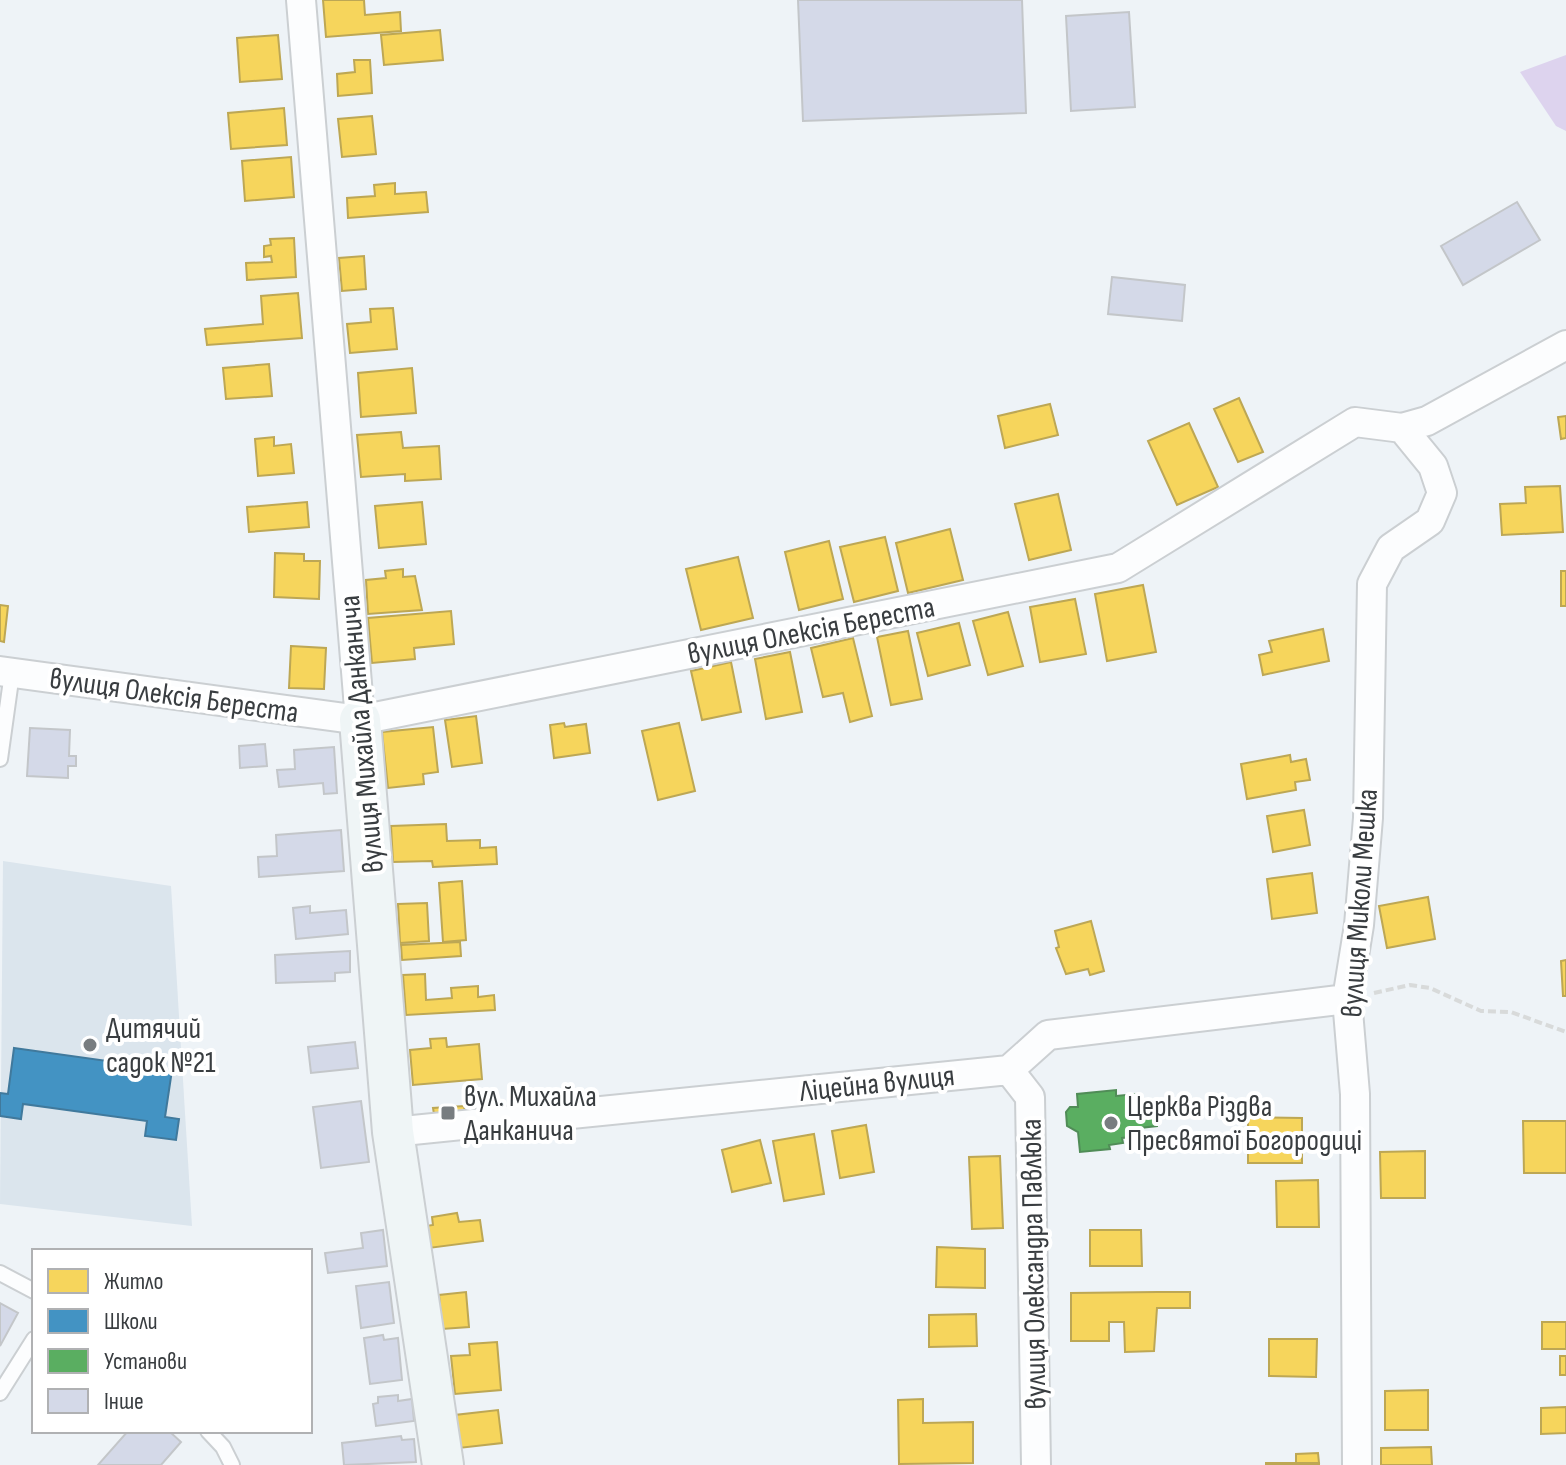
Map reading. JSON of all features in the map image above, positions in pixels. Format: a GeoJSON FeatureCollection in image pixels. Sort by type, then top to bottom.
{"type":"FeatureCollection","features":[{"type":"Feature","properties":{"kind":"street","name":"вулиця Михайла Данканича"},"geometry":{"type":"LineString","coordinates":[[301,0],[393,1132],[443,1465]]}},
{"type":"Feature","properties":{"kind":"street","name":"вулиця Олексія Береста"},"geometry":{"type":"LineString","coordinates":[[6,672],[360,720],[1118,568],[1355,422],[1402,428],[1427,421],[1566,345]]}},
{"type":"Feature","properties":{"kind":"street","name":"вулиця Миколи Мешка"},"geometry":{"type":"LineString","coordinates":[[1357,1465],[1355,1094],[1347,999],[1359,925],[1368,818],[1372,584],[1391,548],[1430,521],[1442,493],[1433,466],[1402,428]]}},
{"type":"Feature","properties":{"kind":"street"},"geometry":{"type":"LineString","coordinates":[[1009,1070],[1048,1035],[1347,999]]}},
{"type":"Feature","properties":{"kind":"street","name":"Ліцейна вулиця"},"geometry":{"type":"LineString","coordinates":[[393,1132],[1009,1070]]}},
{"type":"Feature","properties":{"kind":"street","name":"вулиця Олександра Павлюка"},"geometry":{"type":"LineString","coordinates":[[1009,1070],[1030,1097],[1036,1465]]}},
{"type":"Feature","properties":{"kind":"lane"},"geometry":{"type":"LineString","coordinates":[[0,759],[6,672]]}},
{"type":"Feature","properties":{"kind":"lane"},"geometry":{"type":"LineString","coordinates":[[0,1273],[32,1290]]}},
{"type":"Feature","properties":{"kind":"lane"},"geometry":{"type":"LineString","coordinates":[[0,1393],[32,1342]]}},
{"type":"Feature","properties":{"kind":"lane"},"geometry":{"type":"LineString","coordinates":[[210,1433],[223,1447],[232,1465]]}},
{"type":"Feature","properties":{"kind":"path"},"geometry":{"type":"LineString","coordinates":[[1347,999],[1410,985],[1430,988],[1481,1011],[1511,1012],[1566,1032]]}},
{"type":"Feature","properties":{"kind":"shaded area"},"geometry":{"type":"Polygon","coordinates":[[[1566,55],[1566,131],[1556,126],[1520,72],[1566,55]]]}},
{"type":"Feature","properties":{"kind":"shaded area","name":"Дитячий садок №21"},"geometry":{"type":"Polygon","coordinates":[[[3,861],[171,886],[192,1226],[0,1204],[3,861]]]}},
{"type":"Feature","properties":{"kind":"building: Житло"},"geometry":{"type":"Polygon","coordinates":[[[323,0],[364,0],[365,15],[400,12],[401,31],[326,37],[323,0]]]}},
{"type":"Feature","properties":{"kind":"building: Житло"},"geometry":{"type":"Polygon","coordinates":[[[440,30],[443,60],[384,65],[381,35],[440,30]]]}},
{"type":"Feature","properties":{"kind":"building: Житло"},"geometry":{"type":"Polygon","coordinates":[[[278,35],[282,79],[240,82],[237,38],[278,35]]]}},
{"type":"Feature","properties":{"kind":"building: Житло"},"geometry":{"type":"Polygon","coordinates":[[[354,60],[370,60],[372,93],[338,96],[337,74],[355,72],[354,60]]]}},
{"type":"Feature","properties":{"kind":"building: Житло"},"geometry":{"type":"Polygon","coordinates":[[[284,108],[287,145],[231,149],[228,113],[284,108]]]}},
{"type":"Feature","properties":{"kind":"building: Житло"},"geometry":{"type":"Polygon","coordinates":[[[372,116],[376,154],[342,157],[338,119],[372,116]]]}},
{"type":"Feature","properties":{"kind":"building: Житло"},"geometry":{"type":"Polygon","coordinates":[[[291,157],[294,197],[245,201],[242,161],[291,157]]]}},
{"type":"Feature","properties":{"kind":"building: Житло"},"geometry":{"type":"Polygon","coordinates":[[[395,183],[395,194],[426,192],[428,212],[348,218],[347,198],[375,196],[374,185],[395,183]]]}},
{"type":"Feature","properties":{"kind":"building: Житло"},"geometry":{"type":"Polygon","coordinates":[[[294,238],[296,277],[247,280],[246,263],[272,262],[271,256],[264,257],[264,246],[271,245],[270,239],[294,238]]]}},
{"type":"Feature","properties":{"kind":"building: Житло"},"geometry":{"type":"Polygon","coordinates":[[[364,256],[366,289],[342,291],[339,258],[364,256]]]}},
{"type":"Feature","properties":{"kind":"building: Житло"},"geometry":{"type":"Polygon","coordinates":[[[298,293],[302,338],[207,345],[205,329],[263,324],[261,296],[298,293]]]}},
{"type":"Feature","properties":{"kind":"building: Житло"},"geometry":{"type":"Polygon","coordinates":[[[393,308],[397,349],[350,353],[347,324],[371,322],[370,309],[393,308]]]}},
{"type":"Feature","properties":{"kind":"building: Житло"},"geometry":{"type":"Polygon","coordinates":[[[269,364],[272,396],[226,399],[223,368],[269,364]]]}},
{"type":"Feature","properties":{"kind":"building: Житло"},"geometry":{"type":"Polygon","coordinates":[[[412,368],[416,413],[361,417],[358,373],[412,368]]]}},
{"type":"Feature","properties":{"kind":"building: Житло"},"geometry":{"type":"Polygon","coordinates":[[[1239,398],[1263,452],[1238,462],[1214,409],[1239,398]]]}},
{"type":"Feature","properties":{"kind":"building: Житло"},"geometry":{"type":"Polygon","coordinates":[[[1050,404],[1058,435],[1005,448],[998,416],[1050,404]]]}},
{"type":"Feature","properties":{"kind":"building: Житло"},"geometry":{"type":"Polygon","coordinates":[[[1566,416],[1566,438],[1561,439],[1558,417],[1566,416]]]}},
{"type":"Feature","properties":{"kind":"building: Житло"},"geometry":{"type":"Polygon","coordinates":[[[1189,423],[1218,487],[1177,505],[1148,441],[1189,423]]]}},
{"type":"Feature","properties":{"kind":"building: Житло"},"geometry":{"type":"Polygon","coordinates":[[[401,432],[403,448],[439,446],[441,479],[405,481],[405,474],[361,477],[357,435],[401,432]]]}},
{"type":"Feature","properties":{"kind":"building: Житло"},"geometry":{"type":"Polygon","coordinates":[[[274,437],[274,446],[291,444],[294,473],[258,476],[255,439],[274,437]]]}},
{"type":"Feature","properties":{"kind":"building: Житло"},"geometry":{"type":"Polygon","coordinates":[[[1560,486],[1563,532],[1502,535],[1500,504],[1526,503],[1525,487],[1560,486]]]}},
{"type":"Feature","properties":{"kind":"building: Житло"},"geometry":{"type":"Polygon","coordinates":[[[1058,494],[1071,550],[1029,560],[1015,504],[1058,494]]]}},
{"type":"Feature","properties":{"kind":"building: Житло"},"geometry":{"type":"Polygon","coordinates":[[[307,502],[309,527],[249,532],[247,507],[307,502]]]}},
{"type":"Feature","properties":{"kind":"building: Житло"},"geometry":{"type":"Polygon","coordinates":[[[422,502],[426,544],[379,548],[375,506],[422,502]]]}},
{"type":"Feature","properties":{"kind":"building: Житло"},"geometry":{"type":"Polygon","coordinates":[[[950,529],[963,580],[908,593],[896,543],[950,529]]]}},
{"type":"Feature","properties":{"kind":"building: Житло"},"geometry":{"type":"Polygon","coordinates":[[[885,537],[898,591],[854,602],[840,547],[885,537]]]}},
{"type":"Feature","properties":{"kind":"building: Житло"},"geometry":{"type":"Polygon","coordinates":[[[829,541],[843,599],[799,610],[785,552],[829,541]]]}},
{"type":"Feature","properties":{"kind":"building: Житло"},"geometry":{"type":"Polygon","coordinates":[[[275,553],[304,554],[304,561],[320,561],[319,599],[274,597],[275,553]]]}},
{"type":"Feature","properties":{"kind":"building: Житло"},"geometry":{"type":"Polygon","coordinates":[[[738,557],[753,618],[701,630],[686,569],[738,557]]]}},
{"type":"Feature","properties":{"kind":"building: Житло"},"geometry":{"type":"Polygon","coordinates":[[[403,569],[403,577],[415,576],[422,610],[368,614],[366,580],[386,578],[385,571],[403,569]]]}},
{"type":"Feature","properties":{"kind":"building: Житло"},"geometry":{"type":"Polygon","coordinates":[[[1561,571],[1566,571],[1566,606],[1561,606],[1561,571]]]}},
{"type":"Feature","properties":{"kind":"building: Житло"},"geometry":{"type":"Polygon","coordinates":[[[1143,585],[1156,652],[1107,661],[1095,594],[1143,585]]]}},
{"type":"Feature","properties":{"kind":"building: Житло"},"geometry":{"type":"Polygon","coordinates":[[[1075,599],[1086,654],[1040,662],[1030,607],[1075,599]]]}},
{"type":"Feature","properties":{"kind":"building: Житло"},"geometry":{"type":"Polygon","coordinates":[[[0,605],[8,606],[4,642],[0,641],[0,605]]]}},
{"type":"Feature","properties":{"kind":"building: Житло"},"geometry":{"type":"Polygon","coordinates":[[[451,611],[454,644],[414,648],[415,659],[372,663],[368,618],[451,611]]]}},
{"type":"Feature","properties":{"kind":"building: Житло"},"geometry":{"type":"Polygon","coordinates":[[[1008,612],[1023,666],[988,675],[973,621],[1008,612]]]}},
{"type":"Feature","properties":{"kind":"building: Житло"},"geometry":{"type":"Polygon","coordinates":[[[959,623],[970,665],[928,676],[917,633],[959,623]]]}},
{"type":"Feature","properties":{"kind":"building: Житло"},"geometry":{"type":"Polygon","coordinates":[[[1323,629],[1329,661],[1263,675],[1259,655],[1272,652],[1269,641],[1323,629]]]}},
{"type":"Feature","properties":{"kind":"building: Житло"},"geometry":{"type":"Polygon","coordinates":[[[908,631],[922,699],[891,705],[877,637],[908,631]]]}},
{"type":"Feature","properties":{"kind":"building: Житло"},"geometry":{"type":"Polygon","coordinates":[[[853,638],[872,716],[850,722],[843,693],[823,697],[811,648],[853,638]]]}},
{"type":"Feature","properties":{"kind":"building: Житло"},"geometry":{"type":"Polygon","coordinates":[[[291,646],[326,648],[324,689],[289,688],[291,646]]]}},
{"type":"Feature","properties":{"kind":"building: Житло"},"geometry":{"type":"Polygon","coordinates":[[[790,652],[802,712],[766,719],[755,659],[790,652]]]}},
{"type":"Feature","properties":{"kind":"building: Житло"},"geometry":{"type":"Polygon","coordinates":[[[731,662],[741,712],[702,720],[691,671],[731,662]]]}},
{"type":"Feature","properties":{"kind":"building: Житло"},"geometry":{"type":"Polygon","coordinates":[[[476,716],[482,763],[452,767],[445,720],[476,716]]]}},
{"type":"Feature","properties":{"kind":"building: Житло"},"geometry":{"type":"Polygon","coordinates":[[[564,723],[565,727],[586,724],[590,753],[554,758],[550,725],[564,723]]]}},
{"type":"Feature","properties":{"kind":"building: Житло"},"geometry":{"type":"Polygon","coordinates":[[[679,723],[695,791],[658,800],[642,731],[679,723]]]}},
{"type":"Feature","properties":{"kind":"building: Житло"},"geometry":{"type":"Polygon","coordinates":[[[433,727],[438,772],[423,774],[424,784],[388,788],[382,732],[433,727]]]}},
{"type":"Feature","properties":{"kind":"building: Житло"},"geometry":{"type":"Polygon","coordinates":[[[1290,755],[1291,762],[1306,759],[1310,780],[1295,782],[1296,790],[1247,799],[1241,764],[1290,755]]]}},
{"type":"Feature","properties":{"kind":"building: Житло"},"geometry":{"type":"Polygon","coordinates":[[[1304,810],[1310,845],[1273,852],[1267,816],[1304,810]]]}},
{"type":"Feature","properties":{"kind":"building: Житло"},"geometry":{"type":"Polygon","coordinates":[[[446,824],[447,841],[480,840],[480,848],[496,847],[497,864],[433,867],[432,861],[393,862],[391,826],[446,824]]]}},
{"type":"Feature","properties":{"kind":"building: Житло"},"geometry":{"type":"Polygon","coordinates":[[[1312,873],[1317,913],[1272,919],[1267,879],[1312,873]]]}},
{"type":"Feature","properties":{"kind":"building: Житло"},"geometry":{"type":"Polygon","coordinates":[[[462,881],[466,940],[443,942],[439,883],[462,881]]]}},
{"type":"Feature","properties":{"kind":"building: Житло"},"geometry":{"type":"Polygon","coordinates":[[[1428,897],[1435,939],[1387,948],[1379,906],[1428,897]]]}},
{"type":"Feature","properties":{"kind":"building: Житло"},"geometry":{"type":"Polygon","coordinates":[[[427,903],[429,941],[400,943],[398,904],[427,903]]]}},
{"type":"Feature","properties":{"kind":"building: Житло"},"geometry":{"type":"Polygon","coordinates":[[[1091,921],[1104,971],[1090,975],[1088,969],[1066,974],[1056,948],[1059,947],[1055,931],[1091,921]]]}},
{"type":"Feature","properties":{"kind":"building: Житло"},"geometry":{"type":"Polygon","coordinates":[[[460,942],[461,956],[402,960],[401,945],[460,942]]]}},
{"type":"Feature","properties":{"kind":"building: Житло"},"geometry":{"type":"Polygon","coordinates":[[[1566,960],[1566,996],[1563,996],[1561,961],[1566,960]]]}},
{"type":"Feature","properties":{"kind":"building: Житло"},"geometry":{"type":"Polygon","coordinates":[[[425,974],[426,1000],[452,998],[451,988],[478,986],[478,997],[494,995],[495,1010],[406,1015],[403,975],[425,974]]]}},
{"type":"Feature","properties":{"kind":"building: Житло"},"geometry":{"type":"Polygon","coordinates":[[[446,1038],[447,1047],[479,1044],[482,1079],[413,1085],[410,1050],[431,1048],[430,1039],[446,1038]]]}},
{"type":"Feature","properties":{"kind":"building: Житло"},"geometry":{"type":"Polygon","coordinates":[[[464,1106],[465,1118],[435,1120],[433,1108],[464,1106]]]}},
{"type":"Feature","properties":{"kind":"building: Житло"},"geometry":{"type":"Polygon","coordinates":[[[1248,1117],[1302,1118],[1302,1163],[1248,1163],[1248,1117]]]}},
{"type":"Feature","properties":{"kind":"building: Житло"},"geometry":{"type":"Polygon","coordinates":[[[1523,1121],[1566,1121],[1566,1173],[1524,1173],[1523,1121]]]}},
{"type":"Feature","properties":{"kind":"building: Житло"},"geometry":{"type":"Polygon","coordinates":[[[866,1125],[874,1172],[840,1178],[832,1131],[866,1125]]]}},
{"type":"Feature","properties":{"kind":"building: Житло"},"geometry":{"type":"Polygon","coordinates":[[[814,1134],[824,1194],[784,1201],[773,1141],[814,1134]]]}},
{"type":"Feature","properties":{"kind":"building: Житло"},"geometry":{"type":"Polygon","coordinates":[[[760,1140],[771,1183],[732,1192],[722,1150],[760,1140]]]}},
{"type":"Feature","properties":{"kind":"building: Житло"},"geometry":{"type":"Polygon","coordinates":[[[1425,1151],[1425,1198],[1381,1198],[1380,1152],[1425,1151]]]}},
{"type":"Feature","properties":{"kind":"building: Житло"},"geometry":{"type":"Polygon","coordinates":[[[1000,1156],[1003,1228],[972,1229],[969,1157],[1000,1156]]]}},
{"type":"Feature","properties":{"kind":"building: Житло"},"geometry":{"type":"Polygon","coordinates":[[[1318,1180],[1319,1227],[1277,1227],[1276,1181],[1318,1180]]]}},
{"type":"Feature","properties":{"kind":"building: Житло"},"geometry":{"type":"Polygon","coordinates":[[[457,1213],[459,1222],[480,1220],[483,1241],[429,1248],[426,1226],[433,1225],[432,1217],[457,1213]]]}},
{"type":"Feature","properties":{"kind":"building: Житло"},"geometry":{"type":"Polygon","coordinates":[[[1090,1230],[1141,1230],[1142,1266],[1090,1266],[1090,1230]]]}},
{"type":"Feature","properties":{"kind":"building: Житло"},"geometry":{"type":"Polygon","coordinates":[[[937,1247],[985,1249],[985,1288],[936,1287],[937,1247]]]}},
{"type":"Feature","properties":{"kind":"building: Житло"},"geometry":{"type":"Polygon","coordinates":[[[466,1292],[469,1327],[442,1329],[439,1295],[466,1292]]]}},
{"type":"Feature","properties":{"kind":"building: Житло"},"geometry":{"type":"Polygon","coordinates":[[[1190,1292],[1190,1308],[1157,1308],[1154,1351],[1125,1352],[1124,1322],[1109,1322],[1109,1341],[1071,1341],[1071,1293],[1190,1292]]]}},
{"type":"Feature","properties":{"kind":"building: Житло"},"geometry":{"type":"Polygon","coordinates":[[[976,1314],[977,1346],[929,1347],[929,1315],[976,1314]]]}},
{"type":"Feature","properties":{"kind":"building: Житло"},"geometry":{"type":"Polygon","coordinates":[[[1542,1322],[1566,1322],[1566,1349],[1542,1349],[1542,1322]]]}},
{"type":"Feature","properties":{"kind":"building: Житло"},"geometry":{"type":"Polygon","coordinates":[[[1269,1339],[1317,1339],[1316,1377],[1269,1376],[1269,1339]]]}},
{"type":"Feature","properties":{"kind":"building: Житло"},"geometry":{"type":"Polygon","coordinates":[[[497,1342],[501,1390],[455,1394],[451,1356],[470,1355],[469,1344],[497,1342]]]}},
{"type":"Feature","properties":{"kind":"building: Житло"},"geometry":{"type":"Polygon","coordinates":[[[1560,1356],[1566,1356],[1566,1375],[1560,1375],[1560,1356]]]}},
{"type":"Feature","properties":{"kind":"building: Житло"},"geometry":{"type":"Polygon","coordinates":[[[1428,1390],[1428,1430],[1385,1430],[1385,1391],[1428,1390]]]}},
{"type":"Feature","properties":{"kind":"building: Житло"},"geometry":{"type":"Polygon","coordinates":[[[923,1399],[923,1423],[973,1422],[973,1463],[899,1464],[898,1400],[923,1399]]]}},
{"type":"Feature","properties":{"kind":"building: Житло"},"geometry":{"type":"Polygon","coordinates":[[[1566,1407],[1566,1433],[1541,1434],[1541,1408],[1566,1407]]]}},
{"type":"Feature","properties":{"kind":"building: Житло"},"geometry":{"type":"Polygon","coordinates":[[[498,1410],[502,1443],[459,1448],[455,1415],[498,1410]]]}},
{"type":"Feature","properties":{"kind":"building: Житло"},"geometry":{"type":"Polygon","coordinates":[[[1431,1447],[1432,1465],[1381,1465],[1381,1448],[1431,1447]]]}},
{"type":"Feature","properties":{"kind":"building: Житло"},"geometry":{"type":"Polygon","coordinates":[[[1318,1453],[1319,1463],[1296,1463],[1296,1454],[1318,1453]]]}},
{"type":"Feature","properties":{"kind":"building: Житло"},"geometry":{"type":"Polygon","coordinates":[[[1319,1463],[1319,1465],[1266,1465],[1319,1463]]]}},
{"type":"Feature","properties":{"kind":"building: Школи"},"geometry":{"type":"Polygon","coordinates":[[[14,1048],[172,1070],[165,1117],[179,1119],[176,1140],[145,1136],[147,1121],[23,1104],[21,1119],[0,1116],[0,1093],[8,1094],[14,1048]]]}},
{"type":"Feature","properties":{"kind":"building: Установи","name":"Церква Різдва Пресвятої Богородиці"},"geometry":{"type":"Polygon","coordinates":[[[1116,1090],[1116,1096],[1136,1094],[1137,1102],[1155,1100],[1155,1108],[1169,1106],[1170,1117],[1157,1118],[1157,1126],[1140,1128],[1141,1136],[1122,1138],[1123,1143],[1109,1145],[1110,1149],[1080,1152],[1078,1132],[1067,1126],[1066,1112],[1070,1107],[1078,1107],[1077,1094],[1116,1090]]]}},
{"type":"Feature","properties":{"kind":"building: Інше"},"geometry":{"type":"Polygon","coordinates":[[[798,0],[1022,0],[1026,113],[803,121],[798,0]]]}},
{"type":"Feature","properties":{"kind":"building: Інше"},"geometry":{"type":"Polygon","coordinates":[[[1129,12],[1135,107],[1071,111],[1066,16],[1129,12]]]}},
{"type":"Feature","properties":{"kind":"building: Інше"},"geometry":{"type":"Polygon","coordinates":[[[1517,202],[1540,240],[1463,285],[1441,246],[1517,202]]]}},
{"type":"Feature","properties":{"kind":"building: Інше"},"geometry":{"type":"Polygon","coordinates":[[[1112,277],[1185,285],[1182,321],[1108,314],[1112,277]]]}},
{"type":"Feature","properties":{"kind":"building: Інше"},"geometry":{"type":"Polygon","coordinates":[[[30,728],[70,730],[69,756],[76,756],[76,766],[68,766],[68,778],[27,776],[30,728]]]}},
{"type":"Feature","properties":{"kind":"building: Інше"},"geometry":{"type":"Polygon","coordinates":[[[265,744],[267,766],[240,768],[239,746],[265,744]]]}},
{"type":"Feature","properties":{"kind":"building: Інше"},"geometry":{"type":"Polygon","coordinates":[[[334,747],[337,793],[324,794],[323,783],[279,787],[277,770],[295,769],[294,750],[334,747]]]}},
{"type":"Feature","properties":{"kind":"building: Інше"},"geometry":{"type":"Polygon","coordinates":[[[341,830],[344,871],[259,877],[258,857],[277,856],[276,835],[341,830]]]}},
{"type":"Feature","properties":{"kind":"building: Інше"},"geometry":{"type":"Polygon","coordinates":[[[310,906],[310,913],[346,910],[348,934],[296,939],[293,908],[310,906]]]}},
{"type":"Feature","properties":{"kind":"building: Інше"},"geometry":{"type":"Polygon","coordinates":[[[350,951],[350,972],[335,973],[335,981],[276,983],[275,955],[350,951]]]}},
{"type":"Feature","properties":{"kind":"building: Інше"},"geometry":{"type":"Polygon","coordinates":[[[355,1042],[358,1068],[311,1073],[308,1047],[355,1042]]]}},
{"type":"Feature","properties":{"kind":"building: Інше"},"geometry":{"type":"Polygon","coordinates":[[[361,1101],[369,1162],[321,1168],[313,1107],[361,1101]]]}},
{"type":"Feature","properties":{"kind":"building: Інше"},"geometry":{"type":"Polygon","coordinates":[[[383,1230],[387,1266],[328,1273],[325,1253],[363,1248],[361,1233],[383,1230]]]}},
{"type":"Feature","properties":{"kind":"building: Інше"},"geometry":{"type":"Polygon","coordinates":[[[389,1282],[394,1323],[361,1328],[356,1286],[389,1282]]]}},
{"type":"Feature","properties":{"kind":"building: Інше"},"geometry":{"type":"Polygon","coordinates":[[[0,1303],[18,1313],[0,1346],[0,1303]]]}},
{"type":"Feature","properties":{"kind":"building: Інше"},"geometry":{"type":"Polygon","coordinates":[[[383,1335],[384,1340],[398,1338],[402,1380],[370,1384],[364,1338],[383,1335]]]}},
{"type":"Feature","properties":{"kind":"building: Інше"},"geometry":{"type":"Polygon","coordinates":[[[398,1395],[398,1401],[412,1399],[414,1421],[376,1426],[373,1404],[378,1403],[378,1397],[398,1395]]]}},
{"type":"Feature","properties":{"kind":"building: Інше"},"geometry":{"type":"Polygon","coordinates":[[[126,1433],[171,1433],[181,1442],[161,1465],[98,1465],[126,1433]]]}},
{"type":"Feature","properties":{"kind":"building: Інше"},"geometry":{"type":"Polygon","coordinates":[[[401,1436],[402,1440],[414,1439],[416,1462],[344,1465],[342,1443],[401,1436]]]}},
{"type":"Feature","properties":{"kind":"place","name":"Дитячий садок №21"},"geometry":{"type":"Point","coordinates":[90,1045]}},
{"type":"Feature","properties":{"kind":"place","name":"вул. Михайла Данканича"},"geometry":{"type":"Point","coordinates":[448,1113]}},
{"type":"Feature","properties":{"kind":"place","name":"Церква Різдва Пресвятої Богородиці"},"geometry":{"type":"Point","coordinates":[1111,1123]}}]}
